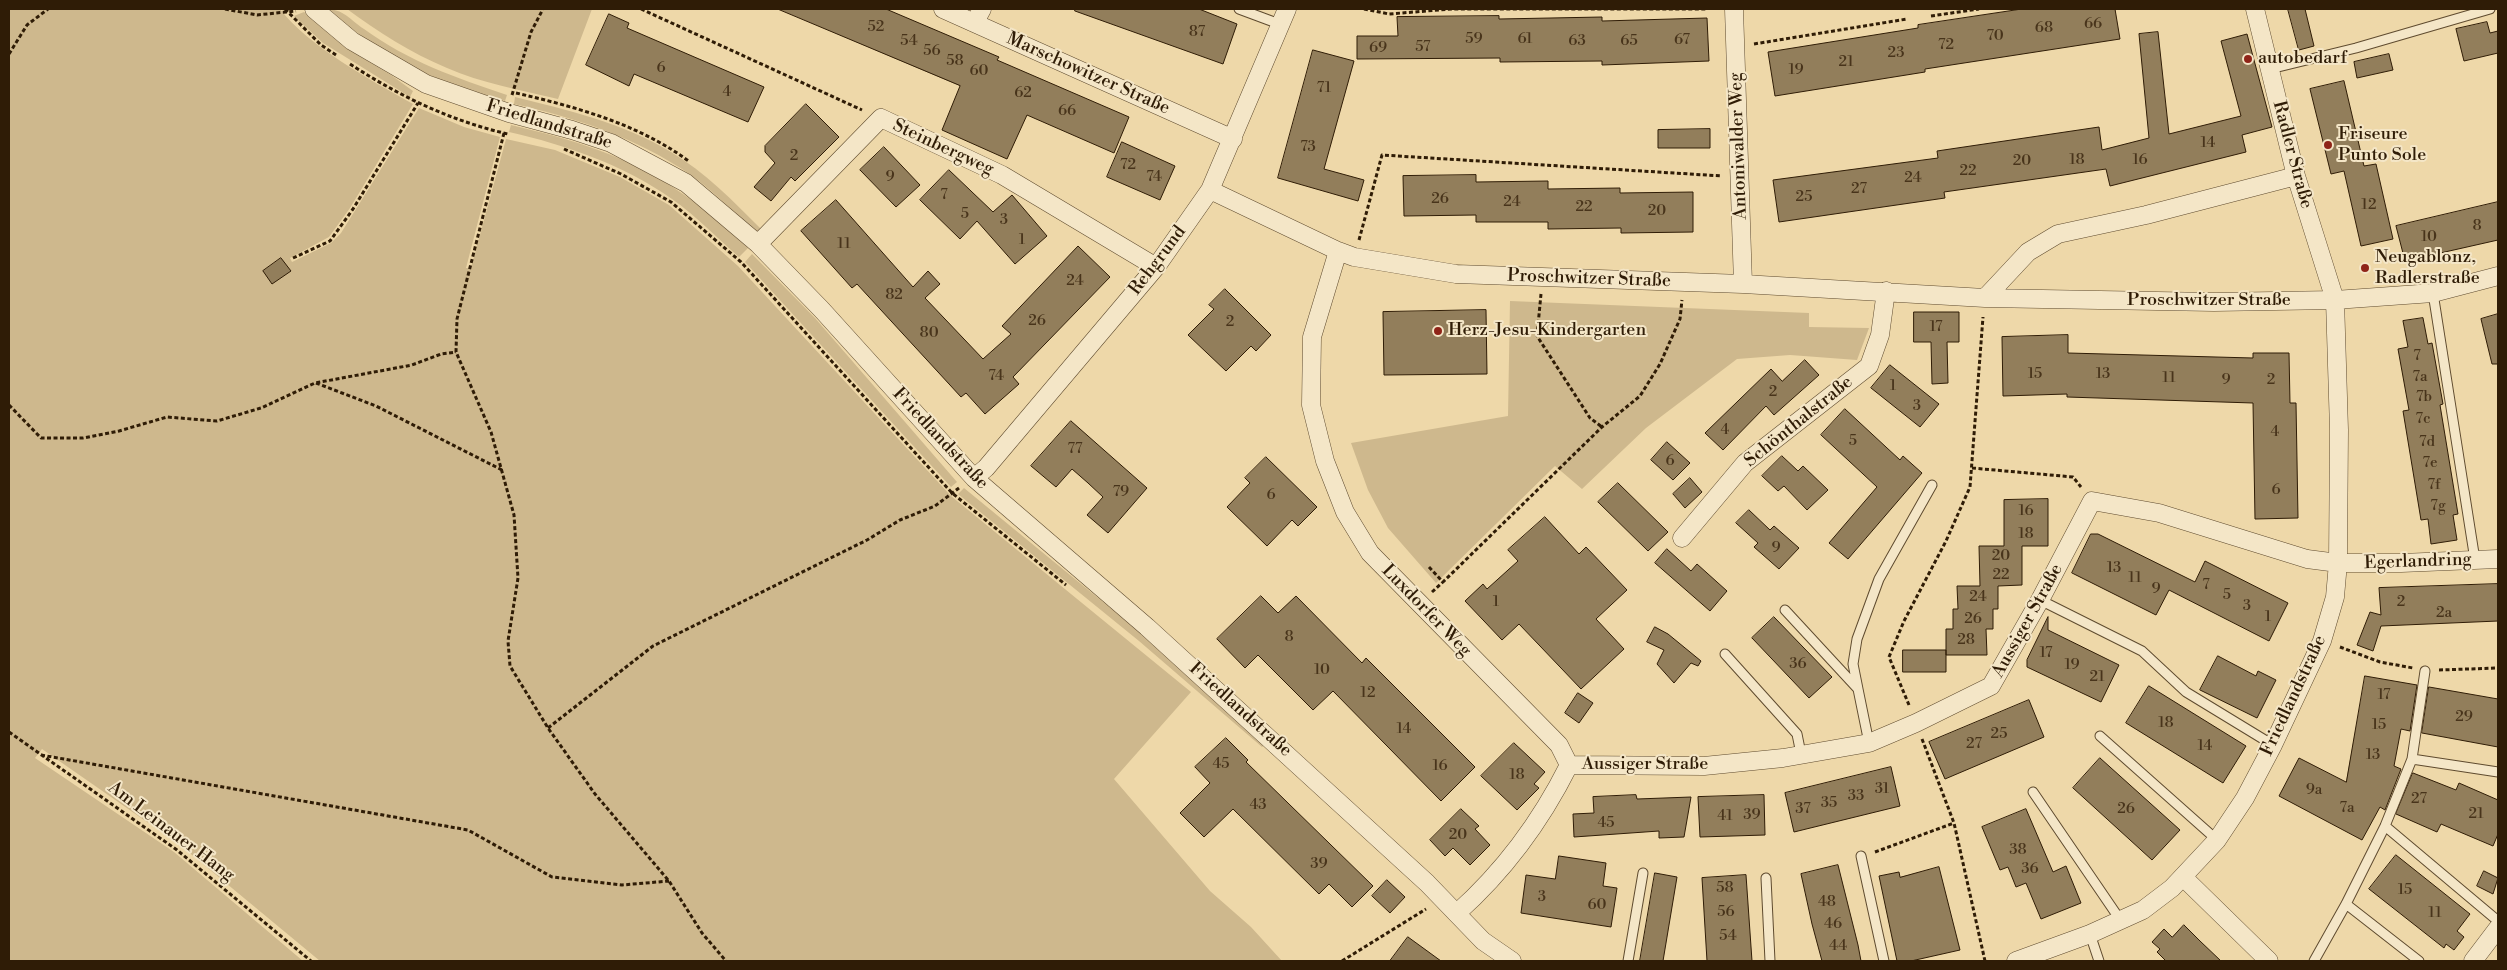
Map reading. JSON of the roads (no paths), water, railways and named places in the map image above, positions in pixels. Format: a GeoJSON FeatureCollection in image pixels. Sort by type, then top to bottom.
{"type":"FeatureCollection","features":[{"type":"Feature","properties":{"kind":"street","name":"Friedlandstraße"},"geometry":{"type":"LineString","coordinates":[[314,9],[352,41],[426,84],[508,113],[572,130],[611,143],[635,154],[686,183],[758,244],[822,310],[974,478],[1147,627],[1384,843],[1457,913],[1483,941],[1512,961]]}},
{"type":"Feature","properties":{"kind":"street","name":"Marschowitzer Straße"},"geometry":{"type":"LineString","coordinates":[[943,9],[979,16],[1234,139]]}},
{"type":"Feature","properties":{"kind":"street","name":"Antoniwalder Weg"},"geometry":{"type":"LineString","coordinates":[[1734,9],[1743,284]]}},
{"type":"Feature","properties":{"kind":"street","name":"Radler Straße"},"geometry":{"type":"LineString","coordinates":[[2255,9],[2296,176],[2335,300]]}},
{"type":"Feature","properties":{"kind":"street","name":"Rehgrund"},"geometry":{"type":"LineString","coordinates":[[974,478],[986,468],[1156,267],[1210,190],[1234,139],[1284,17]]}},
{"type":"Feature","properties":{"kind":"street","name":"Steinbergweg"},"geometry":{"type":"LineString","coordinates":[[758,244],[881,118],[1002,175],[1156,267]]}},
{"type":"Feature","properties":{"kind":"street"},"geometry":{"type":"LineString","coordinates":[[1985,298],[2028,252],[2058,234],[2146,215],[2296,176]]}},
{"type":"Feature","properties":{"kind":"street","name":"Proschwitzer Straße"},"geometry":{"type":"LineString","coordinates":[[1210,190],[1346,254],[1456,274],[1743,284],[1985,298],[2214,302],[2335,300],[2433,293],[2498,276]]}},
{"type":"Feature","properties":{"kind":"street","name":"Luxdorfer Weg"},"geometry":{"type":"LineString","coordinates":[[1346,254],[1312,337],[1311,405],[1325,462],[1345,512],[1370,553],[1559,745],[1569,765]]}},
{"type":"Feature","properties":{"kind":"street","name":"Schönthalstraße"},"geometry":{"type":"LineString","coordinates":[[1682,538],[1745,463],[1869,366],[1880,335],[1886,292]]}},
{"type":"Feature","properties":{"kind":"street","name":"Friedlandstraße"},"geometry":{"type":"LineString","coordinates":[[2016,961],[2121,921],[2157,901],[2183,877],[2217,840],[2245,798],[2273,745],[2322,641],[2334,597],[2338,563],[2339,430],[2335,300]]}},
{"type":"Feature","properties":{"kind":"street","name":"Aussiger Straße"},"geometry":{"type":"LineString","coordinates":[[1569,765],[1704,766],[1801,754],[1869,742],[1916,723],[1991,686],[2040,600],[2092,501],[2159,512],[2307,559],[2338,563]]}},
{"type":"Feature","properties":{"kind":"street","name":"Egerlandring"},"geometry":{"type":"LineString","coordinates":[[2338,563],[2498,559]]}},
{"type":"Feature","properties":{"kind":"street"},"geometry":{"type":"LineString","coordinates":[[1457,913],[1520,846],[1552,800],[1569,765]]}},
{"type":"Feature","properties":{"kind":"street"},"geometry":{"type":"LineString","coordinates":[[2183,877],[2269,961]]}},
{"type":"Feature","properties":{"kind":"street"},"geometry":{"type":"LineString","coordinates":[[2473,961],[2498,928]]}},
{"type":"Feature","properties":{"kind":"lane"},"geometry":{"type":"LineString","coordinates":[[1239,9],[1284,17]]}},
{"type":"Feature","properties":{"kind":"lane"},"geometry":{"type":"LineString","coordinates":[[2270,69],[2356,48],[2490,9]]}},
{"type":"Feature","properties":{"kind":"lane"},"geometry":{"type":"LineString","coordinates":[[2433,293],[2475,560]]}},
{"type":"Feature","properties":{"kind":"lane"},"geometry":{"type":"LineString","coordinates":[[1869,742],[1853,664],[1858,639],[1876,587],[1932,485]]}},
{"type":"Feature","properties":{"kind":"lane"},"geometry":{"type":"LineString","coordinates":[[2040,600],[2142,651],[2186,692],[2273,745]]}},
{"type":"Feature","properties":{"kind":"lane"},"geometry":{"type":"LineString","coordinates":[[1785,610],[1858,689]]}},
{"type":"Feature","properties":{"kind":"lane"},"geometry":{"type":"LineString","coordinates":[[1725,654],[1797,734],[1801,754]]}},
{"type":"Feature","properties":{"kind":"lane"},"geometry":{"type":"LineString","coordinates":[[2314,961],[2346,904],[2385,826],[2412,759],[2425,671]]}},
{"type":"Feature","properties":{"kind":"lane"},"geometry":{"type":"LineString","coordinates":[[2100,736],[2217,840]]}},
{"type":"Feature","properties":{"kind":"lane"},"geometry":{"type":"LineString","coordinates":[[2412,759],[2498,772]]}},
{"type":"Feature","properties":{"kind":"lane"},"geometry":{"type":"LineString","coordinates":[[2033,792],[2121,921]]}},
{"type":"Feature","properties":{"kind":"lane"},"geometry":{"type":"LineString","coordinates":[[2385,826],[2498,921]]}},
{"type":"Feature","properties":{"kind":"lane"},"geometry":{"type":"LineString","coordinates":[[1861,856],[1884,961]]}},
{"type":"Feature","properties":{"kind":"lane"},"geometry":{"type":"LineString","coordinates":[[1628,961],[1643,873]]}},
{"type":"Feature","properties":{"kind":"lane"},"geometry":{"type":"LineString","coordinates":[[1766,878],[1770,961]]}},
{"type":"Feature","properties":{"kind":"lane"},"geometry":{"type":"LineString","coordinates":[[2346,904],[2419,961]]}},
{"type":"Feature","properties":{"kind":"lane"},"geometry":{"type":"LineString","coordinates":[[2090,934],[2099,961]]}},
{"type":"Feature","properties":{"kind":"place","name":"autobedarf"},"geometry":{"type":"Point","coordinates":[2248,59]}},
{"type":"Feature","properties":{"kind":"place","name":"Friseure Punto Sole"},"geometry":{"type":"Point","coordinates":[2328,145]}},
{"type":"Feature","properties":{"kind":"place","name":"Neugablonz, Radlerstraße"},"geometry":{"type":"Point","coordinates":[2365,268]}},
{"type":"Feature","properties":{"kind":"place","name":"Herz-Jesu-Kindergarten"},"geometry":{"type":"Point","coordinates":[1438,331]}}]}
